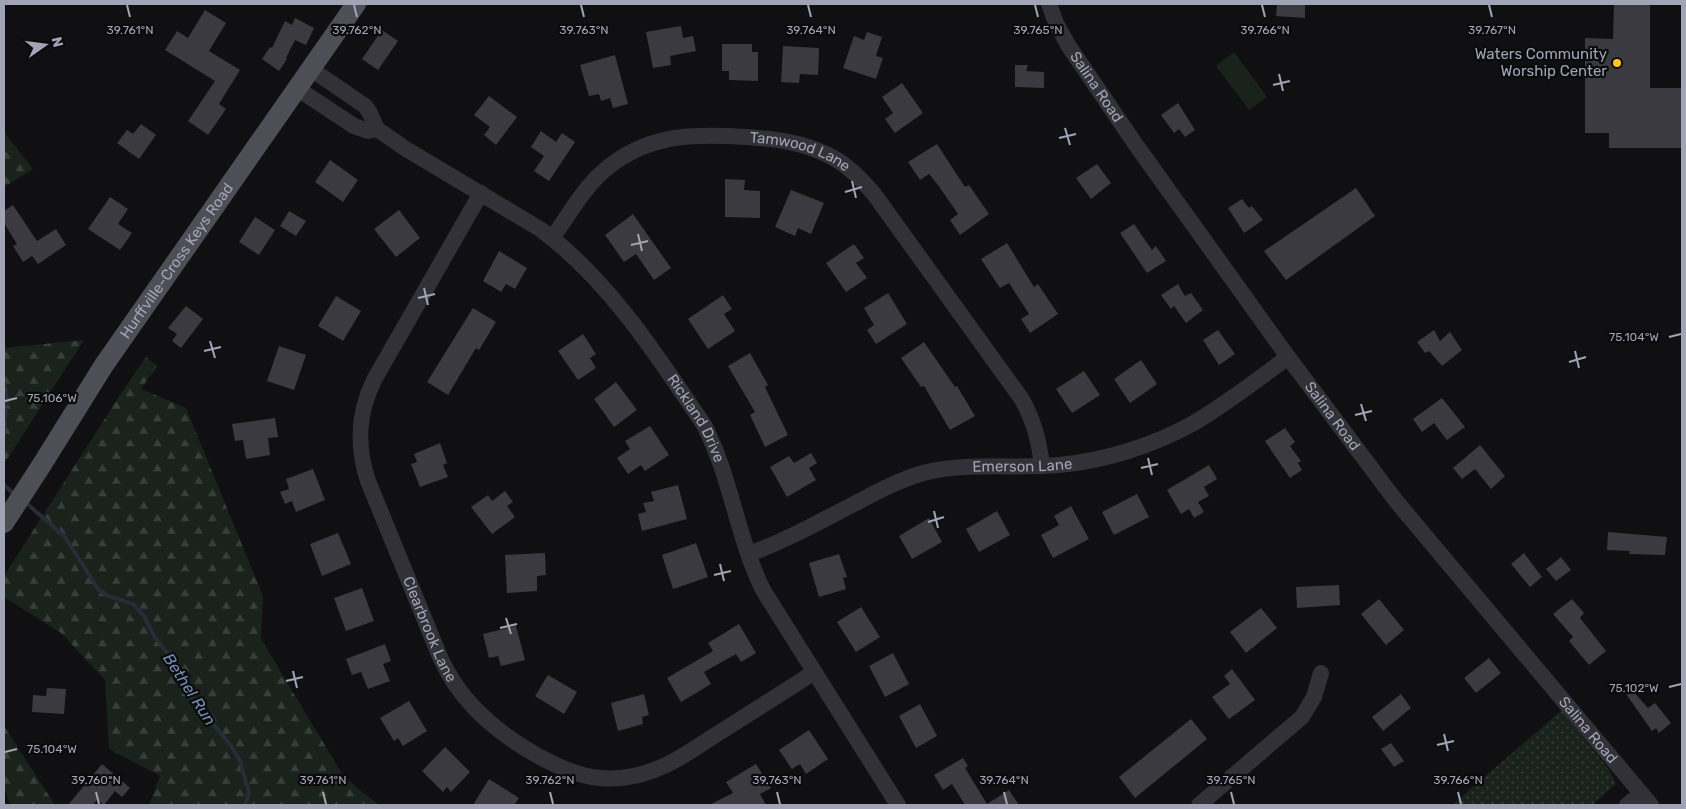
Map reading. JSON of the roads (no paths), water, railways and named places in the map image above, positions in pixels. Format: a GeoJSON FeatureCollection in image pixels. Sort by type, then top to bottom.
{"type":"FeatureCollection","features":[{"type":"Feature","properties":{"kind":"main road","name":"Hurffville-Cross Keys Road"},"geometry":{"type":"LineString","coordinates":[[4,522],[104,365],[356,4]]}},
{"type":"Feature","properties":{"kind":"street","name":"Salina Road"},"geometry":{"type":"LineString","coordinates":[[1049,4],[1056,23],[1068,45],[1136,145],[1288,357],[1396,501],[1646,799]]}},
{"type":"Feature","properties":{"kind":"street","name":"Rickland Drive"},"geometry":{"type":"LineString","coordinates":[[311,69],[365,106],[370,112],[377,129],[406,149],[540,228],[583,265],[612,297],[704,425],[717,454],[748,554],[766,596],[898,805]]}},
{"type":"Feature","properties":{"kind":"street","name":"Rickland Drive"},"geometry":{"type":"LineString","coordinates":[[298,89],[354,126],[368,131],[377,129]]}},
{"type":"Feature","properties":{"kind":"street","name":"Tamwood Lane"},"geometry":{"type":"LineString","coordinates":[[552,238],[580,196],[595,178],[623,156],[652,143],[687,136],[715,135],[795,142],[829,155],[854,173],[874,194],[1021,398],[1032,417],[1036,429],[1042,466]]}},
{"type":"Feature","properties":{"kind":"street","name":"Clearbrook Lane"},"geometry":{"type":"LineString","coordinates":[[481,193],[374,380],[365,402],[360,428],[360,452],[368,481],[440,657],[453,683],[468,703],[492,726],[530,751],[575,774],[617,779],[642,775],[674,761],[813,673]]}},
{"type":"Feature","properties":{"kind":"street","name":"Emerson Lane"},"geometry":{"type":"LineString","coordinates":[[748,554],[777,544],[880,490],[914,476],[959,468],[1042,466],[1071,463],[1109,456],[1169,435],[1224,404],[1288,357]]}},
{"type":"Feature","properties":{"kind":"street"},"geometry":{"type":"LineString","coordinates":[[1199,805],[1302,717],[1311,706],[1321,673]]}},
{"type":"Feature","properties":{"kind":"street"},"geometry":{"type":"LineString","coordinates":[[1627,805],[1646,799]]}},
{"type":"Feature","properties":{"kind":"water"},"geometry":{"type":"Polygon","coordinates":[[[4,374],[9,399],[4,448],[4,374]]]}},
{"type":"Feature","properties":{"kind":"waterway","name":"Bethel Run"},"geometry":{"type":"LineString","coordinates":[[4,485],[14,494]]}},
{"type":"Feature","properties":{"kind":"waterway","name":"Bethel Run"},"geometry":{"type":"LineString","coordinates":[[24,501],[65,537],[98,589],[108,596],[133,604],[144,616],[154,636],[182,672],[191,697],[232,747],[240,761],[249,793],[245,805]]}},
{"type":"Feature","properties":{"kind":"place","name":"Waters Community Worship Center"},"geometry":{"type":"Point","coordinates":[1617,63]}}]}
